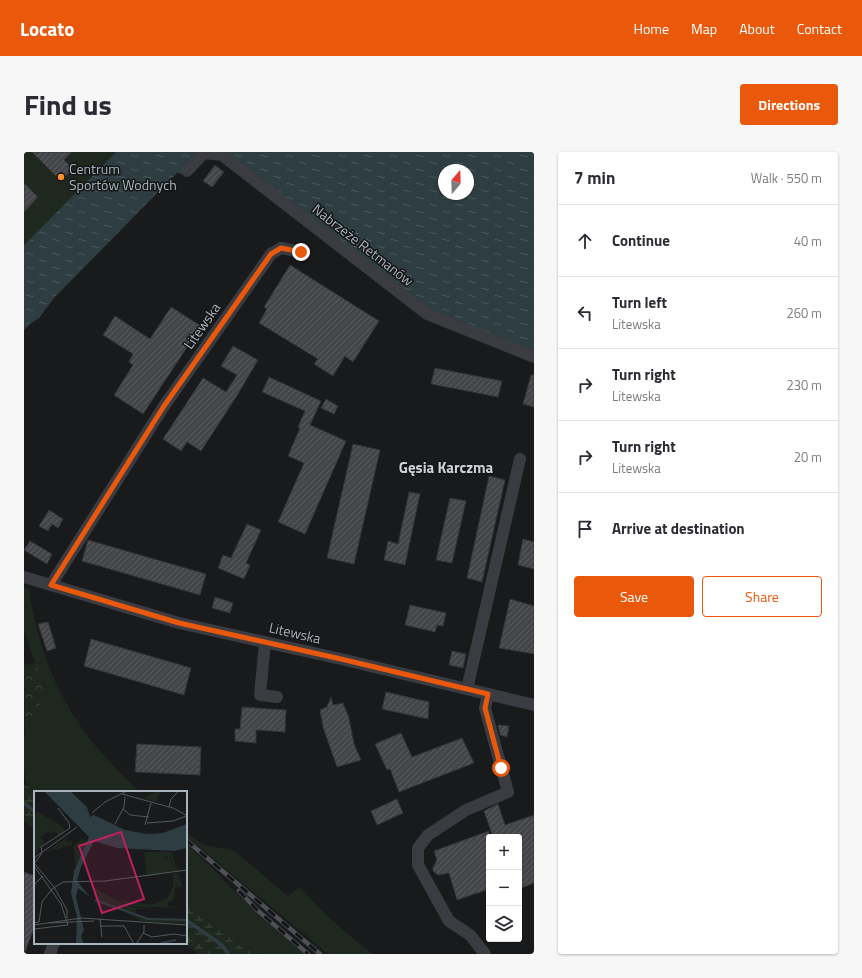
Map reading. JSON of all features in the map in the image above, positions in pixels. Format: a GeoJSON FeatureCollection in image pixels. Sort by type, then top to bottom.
{"type":"FeatureCollection","features":[{"type":"Feature","properties":{"kind":"street","name":"Nabrzeże Retmanów"},"geometry":{"type":"LineString","coordinates":[[188,171],[204,153],[222,155],[427,314],[534,357]]}},
{"type":"Feature","properties":{"kind":"street","name":"Litewska"},"geometry":{"type":"LineString","coordinates":[[51,585],[164,406],[271,254],[281,248],[301,252]]}},
{"type":"Feature","properties":{"kind":"street"},"geometry":{"type":"LineString","coordinates":[[467,689],[520,459]]}},
{"type":"Feature","properties":{"kind":"street","name":"Litewska"},"geometry":{"type":"LineString","coordinates":[[24,577],[179,623],[534,704]]}},
{"type":"Feature","properties":{"kind":"street"},"geometry":{"type":"LineString","coordinates":[[265,642],[260,695],[277,697]]}},
{"type":"Feature","properties":{"kind":"street"},"geometry":{"type":"LineString","coordinates":[[485,954],[470,934],[449,921],[418,865],[418,848],[428,835],[466,810],[508,792],[485,708],[488,694]]}},
{"type":"Feature","properties":{"kind":"street"},"geometry":{"type":"LineString","coordinates":[[50,954],[54,944]]}},
{"type":"Feature","properties":{"kind":"green space","name":"Centrum Sportów Wodnych"},"geometry":{"type":"Polygon","coordinates":[[[24,152],[116,152],[24,245],[24,152]]]}},
{"type":"Feature","properties":{"kind":"green space"},"geometry":{"type":"Polygon","coordinates":[[[24,587],[30,589],[35,621],[43,651],[61,694],[84,731],[111,763],[139,791],[34,791],[27,786],[24,771],[24,739],[26,729],[46,695],[44,684],[24,630],[24,587]]]}},
{"type":"Feature","properties":{"kind":"green space"},"geometry":{"type":"Polygon","coordinates":[[[36,663],[46,695],[26,729],[25,739],[24,665],[36,663]]]}},
{"type":"Feature","properties":{"kind":"green space"},"geometry":{"type":"Polygon","coordinates":[[[24,784],[34,791],[34,828],[24,821],[24,784]]]}},
{"type":"Feature","properties":{"kind":"green space"},"geometry":{"type":"Polygon","coordinates":[[[187,833],[203,845],[233,850],[288,896],[300,887],[353,939],[373,954],[328,954],[187,837],[187,833]]]}},
{"type":"Feature","properties":{"kind":"green space"},"geometry":{"type":"Polygon","coordinates":[[[187,845],[259,916],[304,954],[262,954],[255,948],[242,947],[187,905],[187,845]]]}},
{"type":"Feature","properties":{"kind":"green space"},"geometry":{"type":"Polygon","coordinates":[[[187,905],[242,947],[255,948],[262,954],[199,954],[185,944],[187,944],[187,905]]]}},
{"type":"Feature","properties":{"kind":"water"},"geometry":{"type":"Polygon","coordinates":[[[116,152],[202,152],[183,174],[177,173],[54,298],[39,318],[24,330],[24,245],[116,152]]]}},
{"type":"Feature","properties":{"kind":"water"},"geometry":{"type":"Polygon","coordinates":[[[210,152],[534,152],[534,355],[428,313],[210,152]]]}},
{"type":"Feature","properties":{"kind":"building"},"geometry":{"type":"Polygon","coordinates":[[[32,152],[72,152],[64,160],[73,169],[61,181],[32,152]]]}},
{"type":"Feature","properties":{"kind":"building"},"geometry":{"type":"Polygon","coordinates":[[[215,165],[224,172],[212,187],[203,181],[215,165]]]}},
{"type":"Feature","properties":{"kind":"building"},"geometry":{"type":"Polygon","coordinates":[[[24,183],[38,197],[24,212],[24,183]]]}},
{"type":"Feature","properties":{"kind":"building"},"geometry":{"type":"Polygon","coordinates":[[[290,265],[379,321],[353,362],[345,356],[333,376],[314,364],[318,359],[259,323],[267,309],[264,307],[290,265]]]}},
{"type":"Feature","properties":{"kind":"building"},"geometry":{"type":"Polygon","coordinates":[[[171,307],[201,326],[143,414],[114,395],[133,365],[129,362],[133,354],[103,335],[115,316],[150,339],[171,307]]]}},
{"type":"Feature","properties":{"kind":"building"},"geometry":{"type":"Polygon","coordinates":[[[233,346],[258,360],[201,451],[187,442],[181,451],[163,439],[203,378],[226,392],[237,375],[221,366],[233,346]]]}},
{"type":"Feature","properties":{"kind":"building"},"geometry":{"type":"Polygon","coordinates":[[[435,368],[502,381],[498,397],[431,384],[435,368]]]}},
{"type":"Feature","properties":{"kind":"building"},"geometry":{"type":"Polygon","coordinates":[[[531,375],[534,375],[534,407],[523,404],[531,375]]]}},
{"type":"Feature","properties":{"kind":"building"},"geometry":{"type":"Polygon","coordinates":[[[269,377],[321,401],[310,425],[346,441],[305,534],[278,522],[304,463],[288,456],[300,428],[298,427],[305,411],[262,392],[269,377]]]}},
{"type":"Feature","properties":{"kind":"building"},"geometry":{"type":"Polygon","coordinates":[[[326,399],[338,406],[334,414],[321,408],[326,399]]]}},
{"type":"Feature","properties":{"kind":"building"},"geometry":{"type":"Polygon","coordinates":[[[353,444],[380,450],[354,564],[327,558],[353,444]]]}},
{"type":"Feature","properties":{"kind":"building"},"geometry":{"type":"Polygon","coordinates":[[[489,476],[505,480],[482,582],[467,578],[489,476]]]}},
{"type":"Feature","properties":{"kind":"building"},"geometry":{"type":"Polygon","coordinates":[[[409,492],[420,494],[405,565],[384,560],[388,541],[398,544],[409,492]]]}},
{"type":"Feature","properties":{"kind":"building"},"geometry":{"type":"Polygon","coordinates":[[[450,498],[466,501],[452,563],[436,560],[450,498]]]}},
{"type":"Feature","properties":{"kind":"building"},"geometry":{"type":"Polygon","coordinates":[[[49,510],[63,519],[58,528],[52,524],[48,531],[39,526],[49,510]]]}},
{"type":"Feature","properties":{"kind":"building"},"geometry":{"type":"Polygon","coordinates":[[[247,524],[261,530],[246,563],[250,565],[244,579],[218,568],[223,555],[231,558],[247,524]]]}},
{"type":"Feature","properties":{"kind":"building"},"geometry":{"type":"Polygon","coordinates":[[[523,539],[534,542],[534,569],[518,565],[523,539]]]}},
{"type":"Feature","properties":{"kind":"building"},"geometry":{"type":"Polygon","coordinates":[[[88,540],[206,574],[200,595],[82,561],[88,540]]]}},
{"type":"Feature","properties":{"kind":"building"},"geometry":{"type":"Polygon","coordinates":[[[30,541],[52,554],[47,564],[24,550],[30,541]]]}},
{"type":"Feature","properties":{"kind":"building"},"geometry":{"type":"Polygon","coordinates":[[[215,597],[233,603],[230,613],[212,608],[215,597]]]}},
{"type":"Feature","properties":{"kind":"building"},"geometry":{"type":"Polygon","coordinates":[[[510,599],[534,606],[534,654],[499,648],[510,599]]]}},
{"type":"Feature","properties":{"kind":"building"},"geometry":{"type":"Polygon","coordinates":[[[410,605],[446,613],[443,626],[437,625],[435,632],[405,625],[410,605]]]}},
{"type":"Feature","properties":{"kind":"building"},"geometry":{"type":"Polygon","coordinates":[[[48,622],[56,648],[47,651],[38,624],[48,622]]]}},
{"type":"Feature","properties":{"kind":"building"},"geometry":{"type":"Polygon","coordinates":[[[91,639],[191,668],[184,695],[84,666],[91,639]]]}},
{"type":"Feature","properties":{"kind":"building"},"geometry":{"type":"Polygon","coordinates":[[[452,651],[466,654],[463,668],[449,665],[452,651]]]}},
{"type":"Feature","properties":{"kind":"building"},"geometry":{"type":"Polygon","coordinates":[[[386,692],[429,702],[428,719],[382,709],[386,692]]]}},
{"type":"Feature","properties":{"kind":"building"},"geometry":{"type":"Polygon","coordinates":[[[331,697],[333,705],[343,703],[349,718],[354,744],[361,760],[337,767],[323,727],[320,710],[327,707],[331,697]]]}},
{"type":"Feature","properties":{"kind":"building"},"geometry":{"type":"Polygon","coordinates":[[[242,707],[286,710],[285,732],[256,730],[256,743],[235,741],[235,729],[240,729],[242,707]]]}},
{"type":"Feature","properties":{"kind":"building"},"geometry":{"type":"Polygon","coordinates":[[[498,725],[509,726],[507,737],[500,735],[498,725]]]}},
{"type":"Feature","properties":{"kind":"building"},"geometry":{"type":"Polygon","coordinates":[[[401,733],[412,757],[462,738],[474,763],[399,792],[390,769],[387,770],[375,744],[401,733]]]}},
{"type":"Feature","properties":{"kind":"building"},"geometry":{"type":"Polygon","coordinates":[[[137,744],[201,747],[200,775],[135,772],[137,744]]]}},
{"type":"Feature","properties":{"kind":"building"},"geometry":{"type":"Polygon","coordinates":[[[397,799],[403,813],[377,825],[371,811],[397,799]]]}},
{"type":"Feature","properties":{"kind":"building"},"geometry":{"type":"Polygon","coordinates":[[[498,804],[505,825],[534,815],[534,883],[522,888],[522,834],[492,834],[484,811],[498,804]]]}},
{"type":"Feature","properties":{"kind":"building"},"geometry":{"type":"Polygon","coordinates":[[[489,831],[489,834],[486,834],[486,890],[457,900],[449,873],[438,875],[433,871],[433,867],[437,860],[434,851],[489,831]]]}},
{"type":"Feature","properties":{"kind":"building"},"geometry":{"type":"Polygon","coordinates":[[[24,872],[34,876],[34,928],[24,952],[24,872]]]}},
{"type":"Feature","properties":{"kind":"waterway"},"geometry":{"type":"LineString","coordinates":[[24,803],[34,811]]}},
{"type":"Feature","properties":{"kind":"waterway"},"geometry":{"type":"LineString","coordinates":[[187,921],[222,945],[228,954]]}},
{"type":"Feature","properties":{"kind":"railway"},"geometry":{"type":"LineString","coordinates":[[187,841],[320,954]]}},
{"type":"Feature","properties":{"kind":"railway"},"geometry":{"type":"LineString","coordinates":[[239,891],[257,910],[308,954]]}},
{"type":"Feature","properties":{"kind":"place","name":"Centrum Sportów Wodnych"},"geometry":{"type":"Point","coordinates":[61,177]}},
{"type":"Feature","properties":{"kind":"district","name":"Gęsia Karczma"},"geometry":{"type":"Point","coordinates":[446,468]}},
{"type":"Feature","properties":{"kind":"route"},"geometry":{"type":"LineString","coordinates":[[301,252],[281,248],[271,254],[164,406],[51,585],[179,623],[488,694],[485,708],[501,768]]}}]}
